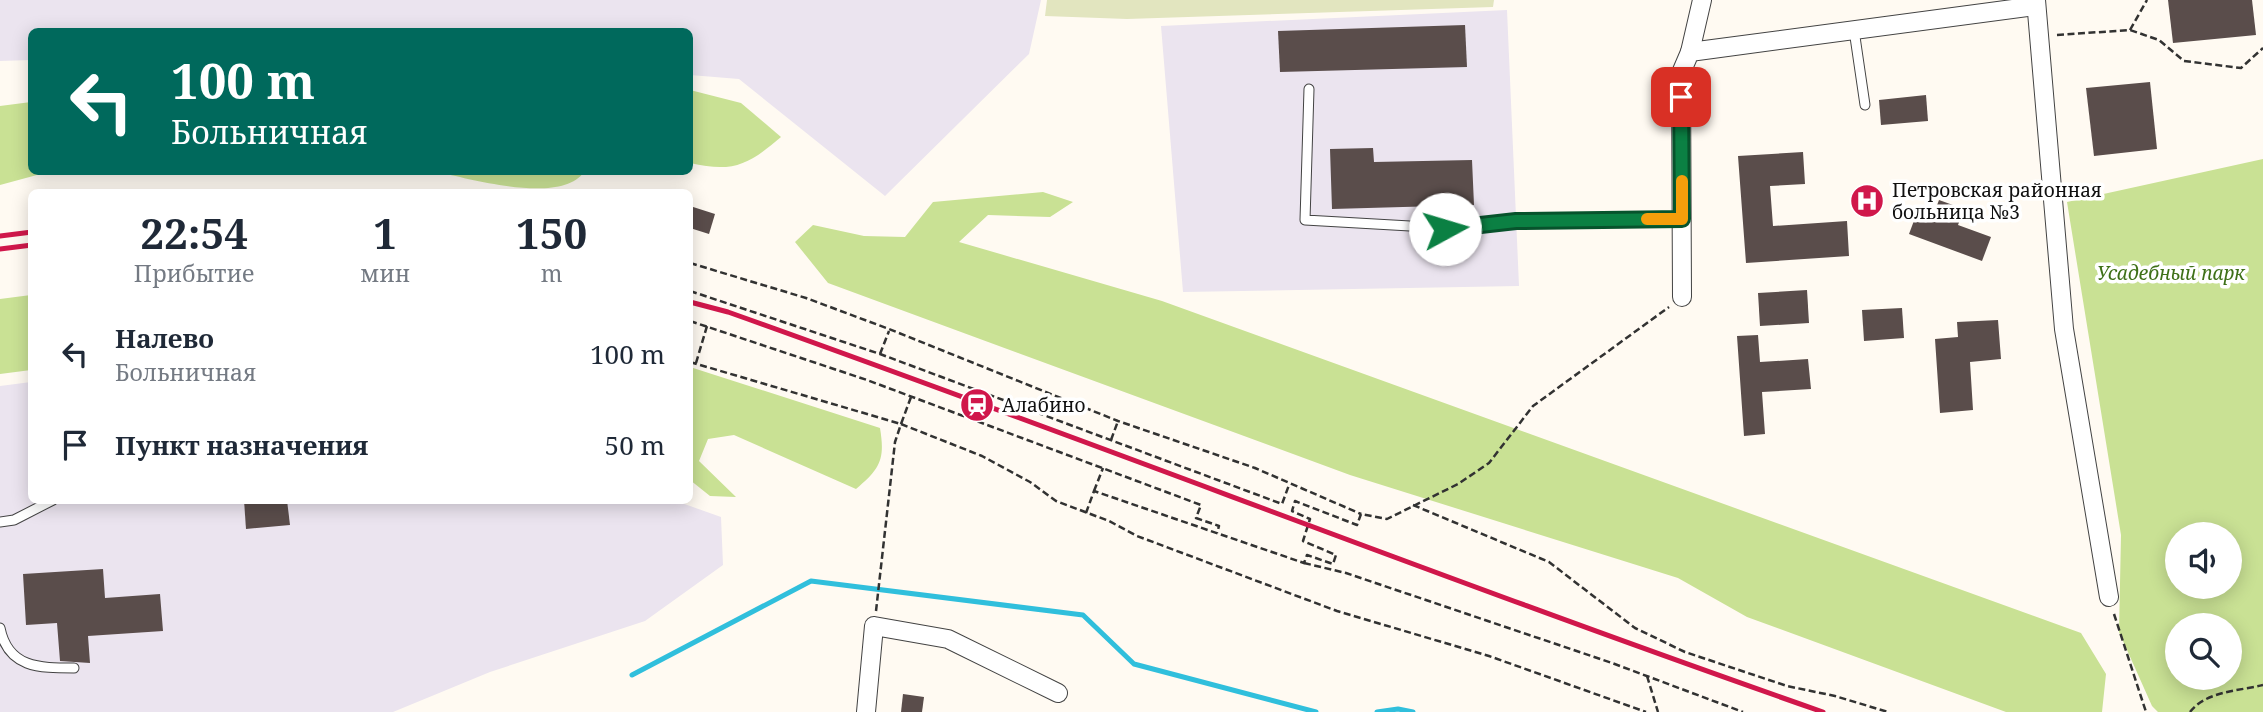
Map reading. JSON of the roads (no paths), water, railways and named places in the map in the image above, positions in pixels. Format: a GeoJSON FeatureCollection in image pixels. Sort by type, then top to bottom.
{"type":"FeatureCollection","features":[{"type":"Feature","properties":{"kind":"street"},"geometry":{"type":"LineString","coordinates":[[1682,297],[1681,73],[1690,52],[1702,0]]}},
{"type":"Feature","properties":{"kind":"street"},"geometry":{"type":"LineString","coordinates":[[1690,52],[2036,3],[2064,329],[2109,597]]}},
{"type":"Feature","properties":{"kind":"street"},"geometry":{"type":"LineString","coordinates":[[866,712],[874,626],[948,639],[1058,694]]}},
{"type":"Feature","properties":{"kind":"lane"},"geometry":{"type":"LineString","coordinates":[[1854,30],[1865,105]]}},
{"type":"Feature","properties":{"kind":"lane"},"geometry":{"type":"LineString","coordinates":[[1309,89],[1305,220],[1445,229],[1516,221],[1682,219]]}},
{"type":"Feature","properties":{"kind":"lane"},"geometry":{"type":"LineString","coordinates":[[0,522],[14,520],[46,504]]}},
{"type":"Feature","properties":{"kind":"lane"},"geometry":{"type":"LineString","coordinates":[[0,628],[3,643],[10,654],[22,661],[45,668],[74,668]]}},
{"type":"Feature","properties":{"kind":"waterway"},"geometry":{"type":"LineString","coordinates":[[632,675],[811,581],[1083,615],[1134,664],[1316,712]]}},
{"type":"Feature","properties":{"kind":"waterway"},"geometry":{"type":"LineString","coordinates":[[1377,712],[1398,709],[1413,712]]}},
{"type":"Feature","properties":{"kind":"railway"},"geometry":{"type":"LineString","coordinates":[[0,236],[28,232]]}},
{"type":"Feature","properties":{"kind":"railway"},"geometry":{"type":"LineString","coordinates":[[0,249],[28,246]]}},
{"type":"Feature","properties":{"kind":"railway"},"geometry":{"type":"LineString","coordinates":[[693,303],[728,312],[865,361],[1549,614],[1823,712]]}},
{"type":"Feature","properties":{"kind":"place","name":"Петровская районная больница №3"},"geometry":{"type":"Point","coordinates":[1867,201]}},
{"type":"Feature","properties":{"kind":"place","name":"Алабино"},"geometry":{"type":"Point","coordinates":[977,405]}},
{"type":"Feature","properties":{"kind":"park label","name":"Усадебный парк"},"geometry":{"type":"Point","coordinates":[2171,273]}}]}
